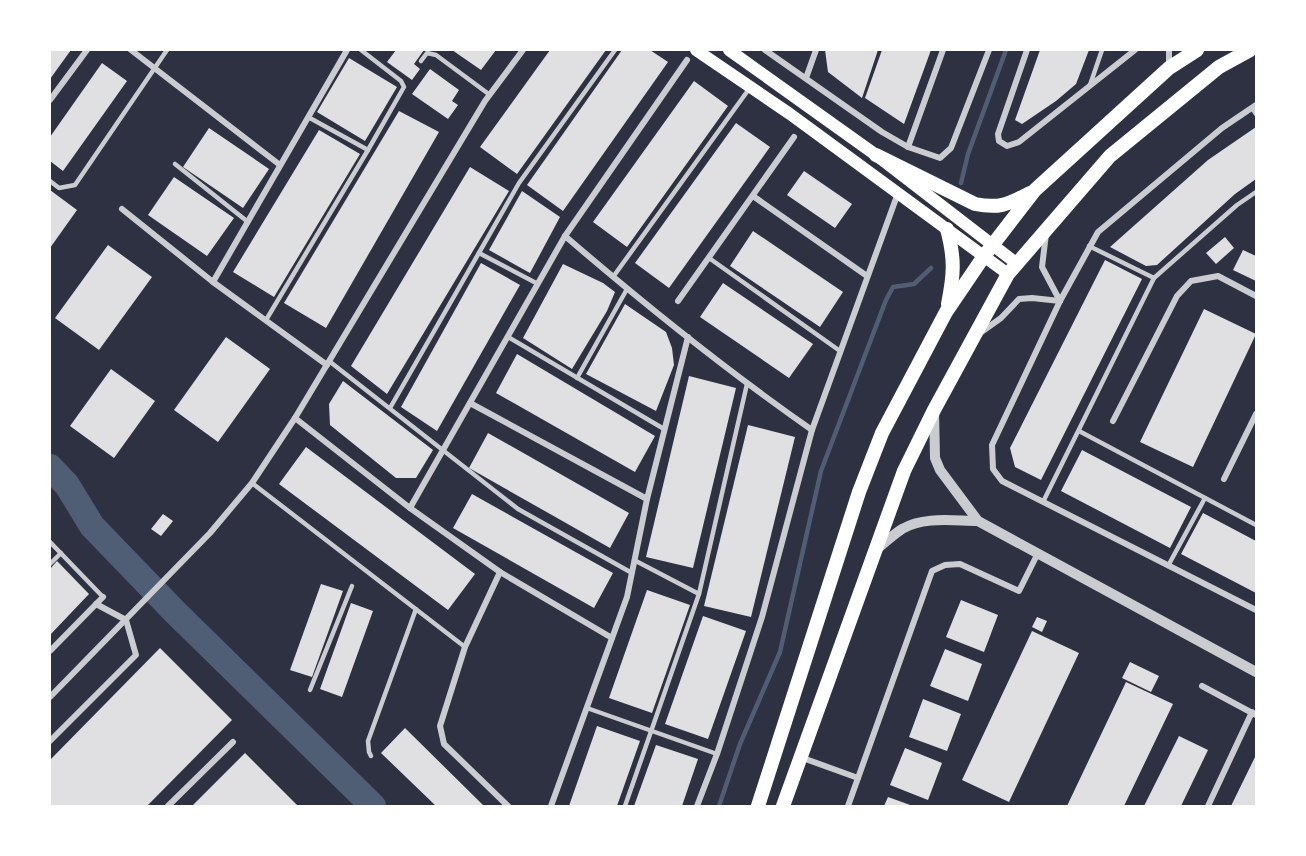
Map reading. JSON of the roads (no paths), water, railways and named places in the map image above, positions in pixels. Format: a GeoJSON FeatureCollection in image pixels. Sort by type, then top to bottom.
{"type":"FeatureCollection","features":[{"type":"Feature","properties":{"kind":"main road"},"geometry":{"type":"LineString","coordinates":[[696,50],[751,87],[984,256],[1012,268]]}},
{"type":"Feature","properties":{"kind":"main road"},"geometry":{"type":"LineString","coordinates":[[729,50],[876,155],[993,244],[1012,268]]}},
{"type":"Feature","properties":{"kind":"main road"},"geometry":{"type":"LineString","coordinates":[[758,807],[859,492],[882,433],[946,312],[984,256],[1035,190],[1168,68],[1197,50]]}},
{"type":"Feature","properties":{"kind":"main road"},"geometry":{"type":"LineString","coordinates":[[783,807],[904,471],[934,410],[1012,268],[1110,156],[1219,68],[1250,50]]}},
{"type":"Feature","properties":{"kind":"main road"},"geometry":{"type":"LineString","coordinates":[[876,155],[975,204],[990,207],[1005,206],[1035,190]]}},
{"type":"Feature","properties":{"kind":"main road"},"geometry":{"type":"LineString","coordinates":[[946,312],[953,280],[953,253],[947,229]]}},
{"type":"Feature","properties":{"kind":"street"},"geometry":{"type":"LineString","coordinates":[[50,100],[87,50]]}},
{"type":"Feature","properties":{"kind":"street"},"geometry":{"type":"LineString","coordinates":[[131,50],[280,165]]}},
{"type":"Feature","properties":{"kind":"street"},"geometry":{"type":"LineString","coordinates":[[213,282],[347,50]]}},
{"type":"Feature","properties":{"kind":"street"},"geometry":{"type":"LineString","coordinates":[[50,697],[184,561],[252,483],[295,418],[490,95],[523,50]]}},
{"type":"Feature","properties":{"kind":"street"},"geometry":{"type":"LineString","coordinates":[[765,50],[882,132],[908,147],[940,158],[951,148],[989,50]]}},
{"type":"Feature","properties":{"kind":"street"},"geometry":{"type":"LineString","coordinates":[[806,78],[816,50]]}},
{"type":"Feature","properties":{"kind":"street"},"geometry":{"type":"LineString","coordinates":[[908,147],[944,50]]}},
{"type":"Feature","properties":{"kind":"street"},"geometry":{"type":"LineString","coordinates":[[1027,50],[998,135],[999,141],[1007,146],[1019,142],[1135,50]]}},
{"type":"Feature","properties":{"kind":"street"},"geometry":{"type":"LineString","coordinates":[[1168,68],[1169,50]]}},
{"type":"Feature","properties":{"kind":"street"},"geometry":{"type":"LineString","coordinates":[[410,508],[565,236],[687,60]]}},
{"type":"Feature","properties":{"kind":"street"},"geometry":{"type":"LineString","coordinates":[[1254,106],[1222,129],[1098,232],[1060,301],[992,445],[993,469],[1002,481],[1257,610]]}},
{"type":"Feature","properties":{"kind":"street"},"geometry":{"type":"LineString","coordinates":[[678,302],[794,137]]}},
{"type":"Feature","properties":{"kind":"street"},"geometry":{"type":"LineString","coordinates":[[697,807],[762,617],[812,430],[898,193]]}},
{"type":"Feature","properties":{"kind":"street"},"geometry":{"type":"LineString","coordinates":[[753,196],[867,276]]}},
{"type":"Feature","properties":{"kind":"street"},"geometry":{"type":"LineString","coordinates":[[122,209],[213,282],[328,363]]}},
{"type":"Feature","properties":{"kind":"street"},"geometry":{"type":"LineString","coordinates":[[1045,229],[1046,243],[1042,267],[1060,301]]}},
{"type":"Feature","properties":{"kind":"street"},"geometry":{"type":"LineString","coordinates":[[565,236],[613,278],[747,384],[812,430]]}},
{"type":"Feature","properties":{"kind":"street"},"geometry":{"type":"LineString","coordinates":[[1113,421],[1177,296],[1191,281],[1218,276],[1257,296]]}},
{"type":"Feature","properties":{"kind":"street"},"geometry":{"type":"LineString","coordinates":[[975,336],[1001,318],[1019,299],[1060,301]]}},
{"type":"Feature","properties":{"kind":"street"},"geometry":{"type":"LineString","coordinates":[[551,807],[627,597],[647,499],[688,337]]}},
{"type":"Feature","properties":{"kind":"street"},"geometry":{"type":"LineString","coordinates":[[470,403],[647,499]]}},
{"type":"Feature","properties":{"kind":"street"},"geometry":{"type":"LineString","coordinates":[[934,410],[935,458],[940,470],[978,520],[1257,672]]}},
{"type":"Feature","properties":{"kind":"street"},"geometry":{"type":"LineString","coordinates":[[1224,479],[1257,414]]}},
{"type":"Feature","properties":{"kind":"street"},"geometry":{"type":"LineString","coordinates":[[295,418],[410,508],[500,572],[612,638]]}},
{"type":"Feature","properties":{"kind":"street"},"geometry":{"type":"LineString","coordinates":[[874,552],[902,529],[916,523],[978,520]]}},
{"type":"Feature","properties":{"kind":"street"},"geometry":{"type":"LineString","coordinates":[[848,807],[932,571],[945,565],[960,564],[1019,591],[1038,553]]}},
{"type":"Feature","properties":{"kind":"street"},"geometry":{"type":"LineString","coordinates":[[500,572],[465,647],[440,726],[444,744],[508,807]]}},
{"type":"Feature","properties":{"kind":"street"},"geometry":{"type":"LineString","coordinates":[[50,651],[103,597]]}},
{"type":"Feature","properties":{"kind":"street"},"geometry":{"type":"LineString","coordinates":[[50,741],[136,655],[126,620],[96,604]]}},
{"type":"Feature","properties":{"kind":"street"},"geometry":{"type":"LineString","coordinates":[[1202,686],[1254,713],[1208,807]]}},
{"type":"Feature","properties":{"kind":"street"},"geometry":{"type":"LineString","coordinates":[[168,807],[233,742]]}},
{"type":"Feature","properties":{"kind":"street"},"geometry":{"type":"LineString","coordinates":[[800,758],[858,778]]}},
{"type":"Feature","properties":{"kind":"lane"},"geometry":{"type":"LineString","coordinates":[[50,181],[60,188],[75,184],[167,50]]}},
{"type":"Feature","properties":{"kind":"lane"},"geometry":{"type":"LineString","coordinates":[[266,320],[404,87],[401,81],[361,50]]}},
{"type":"Feature","properties":{"kind":"lane"},"geometry":{"type":"LineString","coordinates":[[390,408],[519,183],[615,50]]}},
{"type":"Feature","properties":{"kind":"lane"},"geometry":{"type":"LineString","coordinates":[[1090,85],[1102,50]]}},
{"type":"Feature","properties":{"kind":"lane"},"geometry":{"type":"LineString","coordinates":[[421,61],[427,53],[436,55],[490,95]]}},
{"type":"Feature","properties":{"kind":"lane"},"geometry":{"type":"LineString","coordinates":[[613,278],[751,87]]}},
{"type":"Feature","properties":{"kind":"lane"},"geometry":{"type":"LineString","coordinates":[[1254,106],[1257,114]]}},
{"type":"Feature","properties":{"kind":"lane"},"geometry":{"type":"LineString","coordinates":[[308,117],[368,150]]}},
{"type":"Feature","properties":{"kind":"lane"},"geometry":{"type":"LineString","coordinates":[[175,164],[248,222]]}},
{"type":"Feature","properties":{"kind":"lane"},"geometry":{"type":"LineString","coordinates":[[1043,502],[1154,278],[1237,205],[1257,192]]}},
{"type":"Feature","properties":{"kind":"lane"},"geometry":{"type":"LineString","coordinates":[[1089,246],[1154,278]]}},
{"type":"Feature","properties":{"kind":"lane"},"geometry":{"type":"LineString","coordinates":[[479,253],[538,284]]}},
{"type":"Feature","properties":{"kind":"lane"},"geometry":{"type":"LineString","coordinates":[[709,258],[840,351]]}},
{"type":"Feature","properties":{"kind":"lane"},"geometry":{"type":"LineString","coordinates":[[577,378],[627,289]]}},
{"type":"Feature","properties":{"kind":"lane"},"geometry":{"type":"LineString","coordinates":[[508,337],[664,429]]}},
{"type":"Feature","properties":{"kind":"lane"},"geometry":{"type":"LineString","coordinates":[[328,363],[444,449],[518,509],[632,573]]}},
{"type":"Feature","properties":{"kind":"lane"},"geometry":{"type":"LineString","coordinates":[[625,807],[699,594],[747,384]]}},
{"type":"Feature","properties":{"kind":"lane"},"geometry":{"type":"LineString","coordinates":[[1079,431],[1257,525]]}},
{"type":"Feature","properties":{"kind":"lane"},"geometry":{"type":"LineString","coordinates":[[252,483],[465,647]]}},
{"type":"Feature","properties":{"kind":"lane"},"geometry":{"type":"LineString","coordinates":[[1168,566],[1205,498]]}},
{"type":"Feature","properties":{"kind":"lane"},"geometry":{"type":"LineString","coordinates":[[50,542],[103,597]]}},
{"type":"Feature","properties":{"kind":"lane"},"geometry":{"type":"LineString","coordinates":[[50,564],[61,553]]}},
{"type":"Feature","properties":{"kind":"lane"},"geometry":{"type":"LineString","coordinates":[[634,560],[699,594]]}},
{"type":"Feature","properties":{"kind":"lane"},"geometry":{"type":"LineString","coordinates":[[310,690],[352,586]]}},
{"type":"Feature","properties":{"kind":"lane"},"geometry":{"type":"LineString","coordinates":[[371,756],[368,741],[416,609]]}},
{"type":"Feature","properties":{"kind":"lane"},"geometry":{"type":"LineString","coordinates":[[587,708],[717,754]]}},
{"type":"Feature","properties":{"kind":"waterway"},"geometry":{"type":"LineString","coordinates":[[961,183],[968,154],[1006,50]]}},
{"type":"Feature","properties":{"kind":"waterway"},"geometry":{"type":"LineString","coordinates":[[719,806],[740,744],[780,652],[821,471],[886,300],[893,287],[914,284],[931,268]]}},
{"type":"Feature","properties":{"kind":"waterway"},"geometry":{"type":"LineString","coordinates":[[50,467],[67,485],[92,526],[175,612],[373,806]]}}]}
